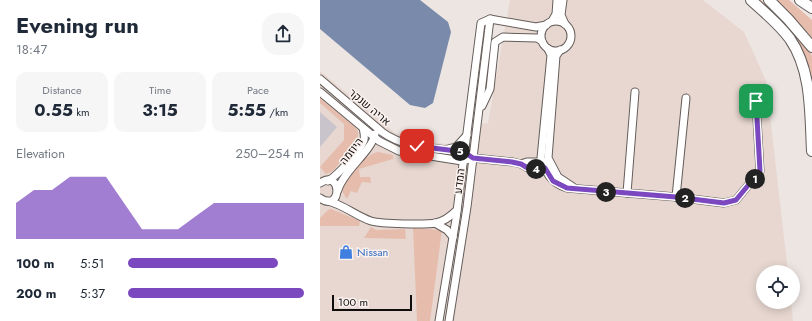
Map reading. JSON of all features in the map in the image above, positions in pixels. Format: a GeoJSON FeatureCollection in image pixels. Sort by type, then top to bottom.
{"type":"FeatureCollection","features":[{"type":"Feature","properties":{"kind":"highway"},"geometry":{"type":"LineString","coordinates":[[751,0],[783,31],[799,56],[807,82],[812,151]]}},
{"type":"Feature","properties":{"kind":"highway"},"geometry":{"type":"LineString","coordinates":[[769,0],[812,47]]}},
{"type":"Feature","properties":{"kind":"highway"},"geometry":{"type":"LineString","coordinates":[[800,0],[812,8]]}},
{"type":"Feature","properties":{"kind":"street"},"geometry":{"type":"LineString","coordinates":[[542,41],[542,31],[556,14],[557,0]]}},
{"type":"Feature","properties":{"kind":"street"},"geometry":{"type":"LineString","coordinates":[[546,164],[548,158],[556,56],[560,50],[567,46],[571,37],[561,15],[563,0]]}},
{"type":"Feature","properties":{"kind":"street"},"geometry":{"type":"LineString","coordinates":[[490,19],[536,26],[557,21],[565,24]]}},
{"type":"Feature","properties":{"kind":"street","name":"המדע"},"geometry":{"type":"LineString","coordinates":[[439,321],[457,210],[462,161],[467,135],[481,23],[490,19]]}},
{"type":"Feature","properties":{"kind":"street","name":"המדע"},"geometry":{"type":"LineString","coordinates":[[449,321],[466,212],[490,19]]}},
{"type":"Feature","properties":{"kind":"street"},"geometry":{"type":"LineString","coordinates":[[479,112],[490,89],[495,42],[503,37],[538,38],[542,41],[551,55],[541,158],[546,164],[553,181],[561,186],[576,189],[676,197],[724,203],[736,200],[760,171],[761,166],[756,101]]}},
{"type":"Feature","properties":{"kind":"street"},"geometry":{"type":"LineString","coordinates":[[548,49],[560,50]]}},
{"type":"Feature","properties":{"kind":"street","name":"אריה שנקר"},"geometry":{"type":"LineString","coordinates":[[320,79],[387,135],[401,142],[464,152],[473,158]]}},
{"type":"Feature","properties":{"kind":"street","name":"אריה שנקר"},"geometry":{"type":"LineString","coordinates":[[320,92],[363,128],[389,147],[410,154],[462,161],[473,158]]}},
{"type":"Feature","properties":{"kind":"street"},"geometry":{"type":"LineString","coordinates":[[626,193],[636,92]]}},
{"type":"Feature","properties":{"kind":"street"},"geometry":{"type":"LineString","coordinates":[[676,197],[686,98]]}},
{"type":"Feature","properties":{"kind":"street","name":"היוזמה"},"geometry":{"type":"LineString","coordinates":[[328,201],[334,198],[342,180],[375,137],[374,124]]}},
{"type":"Feature","properties":{"kind":"street","name":"היוזמה"},"geometry":{"type":"LineString","coordinates":[[320,183],[328,180],[340,171],[361,145],[364,137],[363,128]]}},
{"type":"Feature","properties":{"kind":"street"},"geometry":{"type":"LineString","coordinates":[[444,149],[456,147],[467,135]]}},
{"type":"Feature","properties":{"kind":"street"},"geometry":{"type":"LineString","coordinates":[[363,154],[377,146],[389,147]]}},
{"type":"Feature","properties":{"kind":"street"},"geometry":{"type":"LineString","coordinates":[[445,158],[456,164],[462,172]]}},
{"type":"Feature","properties":{"kind":"street"},"geometry":{"type":"LineString","coordinates":[[473,158],[521,164],[527,162],[546,164]]}},
{"type":"Feature","properties":{"kind":"street"},"geometry":{"type":"LineString","coordinates":[[328,180],[334,182],[349,210]]}},
{"type":"Feature","properties":{"kind":"street"},"geometry":{"type":"LineString","coordinates":[[320,198],[374,221],[434,223],[444,220],[457,210]]}},
{"type":"Feature","properties":{"kind":"street"},"geometry":{"type":"LineString","coordinates":[[320,207],[328,201]]}},
{"type":"Feature","properties":{"kind":"street"},"geometry":{"type":"LineString","coordinates":[[434,223],[446,230],[453,237]]}},
{"type":"Feature","properties":{"kind":"shaded area"},"geometry":{"type":"Polygon","coordinates":[[[510,0],[703,0],[744,32],[766,81],[787,265],[756,265],[756,309],[792,309],[793,321],[320,321],[320,71],[395,133],[420,141],[446,144],[455,142],[463,135],[465,125],[488,123],[510,0]]]}},
{"type":"Feature","properties":{"kind":"shaded area"},"geometry":{"type":"Polygon","coordinates":[[[757,0],[761,0],[781,19],[804,43],[809,51],[812,56],[812,91],[810,74],[804,56],[757,0]]]}},
{"type":"Feature","properties":{"kind":"shaded area"},"geometry":{"type":"Polygon","coordinates":[[[775,0],[789,0],[812,20],[812,40],[804,30],[775,0]]]}},
{"type":"Feature","properties":{"kind":"shaded area"},"geometry":{"type":"Polygon","coordinates":[[[320,98],[355,127],[358,132],[358,140],[333,171],[326,174],[320,167],[344,140],[344,124],[320,103],[320,98]]]}},
{"type":"Feature","properties":{"kind":"shaded area"},"geometry":{"type":"Polygon","coordinates":[[[378,152],[393,155],[393,159],[359,169],[360,177],[370,177],[371,183],[362,182],[357,193],[351,191],[347,199],[343,193],[343,185],[354,170],[367,157],[378,152]]]}},
{"type":"Feature","properties":{"kind":"shaded area"},"geometry":{"type":"Polygon","coordinates":[[[331,209],[360,221],[359,226],[320,226],[320,218],[331,209]]]}},
{"type":"Feature","properties":{"kind":"shaded area"},"geometry":{"type":"Polygon","coordinates":[[[371,227],[376,230],[405,229],[406,239],[364,238],[371,227]]]}},
{"type":"Feature","properties":{"kind":"shaded area"},"geometry":{"type":"Polygon","coordinates":[[[413,228],[442,230],[430,321],[417,321],[413,228]]]}},
{"type":"Feature","properties":{"kind":"water"},"geometry":{"type":"Polygon","coordinates":[[[320,0],[420,0],[448,22],[451,32],[433,103],[425,108],[410,105],[320,29],[320,0]]]}},
{"type":"Feature","properties":{"kind":"building"},"geometry":{"type":"Polygon","coordinates":[[[320,112],[337,127],[320,147],[320,112]]]}},
{"type":"Feature","properties":{"kind":"place","name":"Nissan"},"geometry":{"type":"Point","coordinates":[346,252]}},
{"type":"Feature","properties":{"kind":"route"},"geometry":{"type":"LineString","coordinates":[[417,146],[464,152],[473,158],[512,162],[526,167],[539,169],[545,168],[553,181],[567,188],[676,197],[724,203],[736,200],[760,171],[761,166],[756,101]]}}]}
